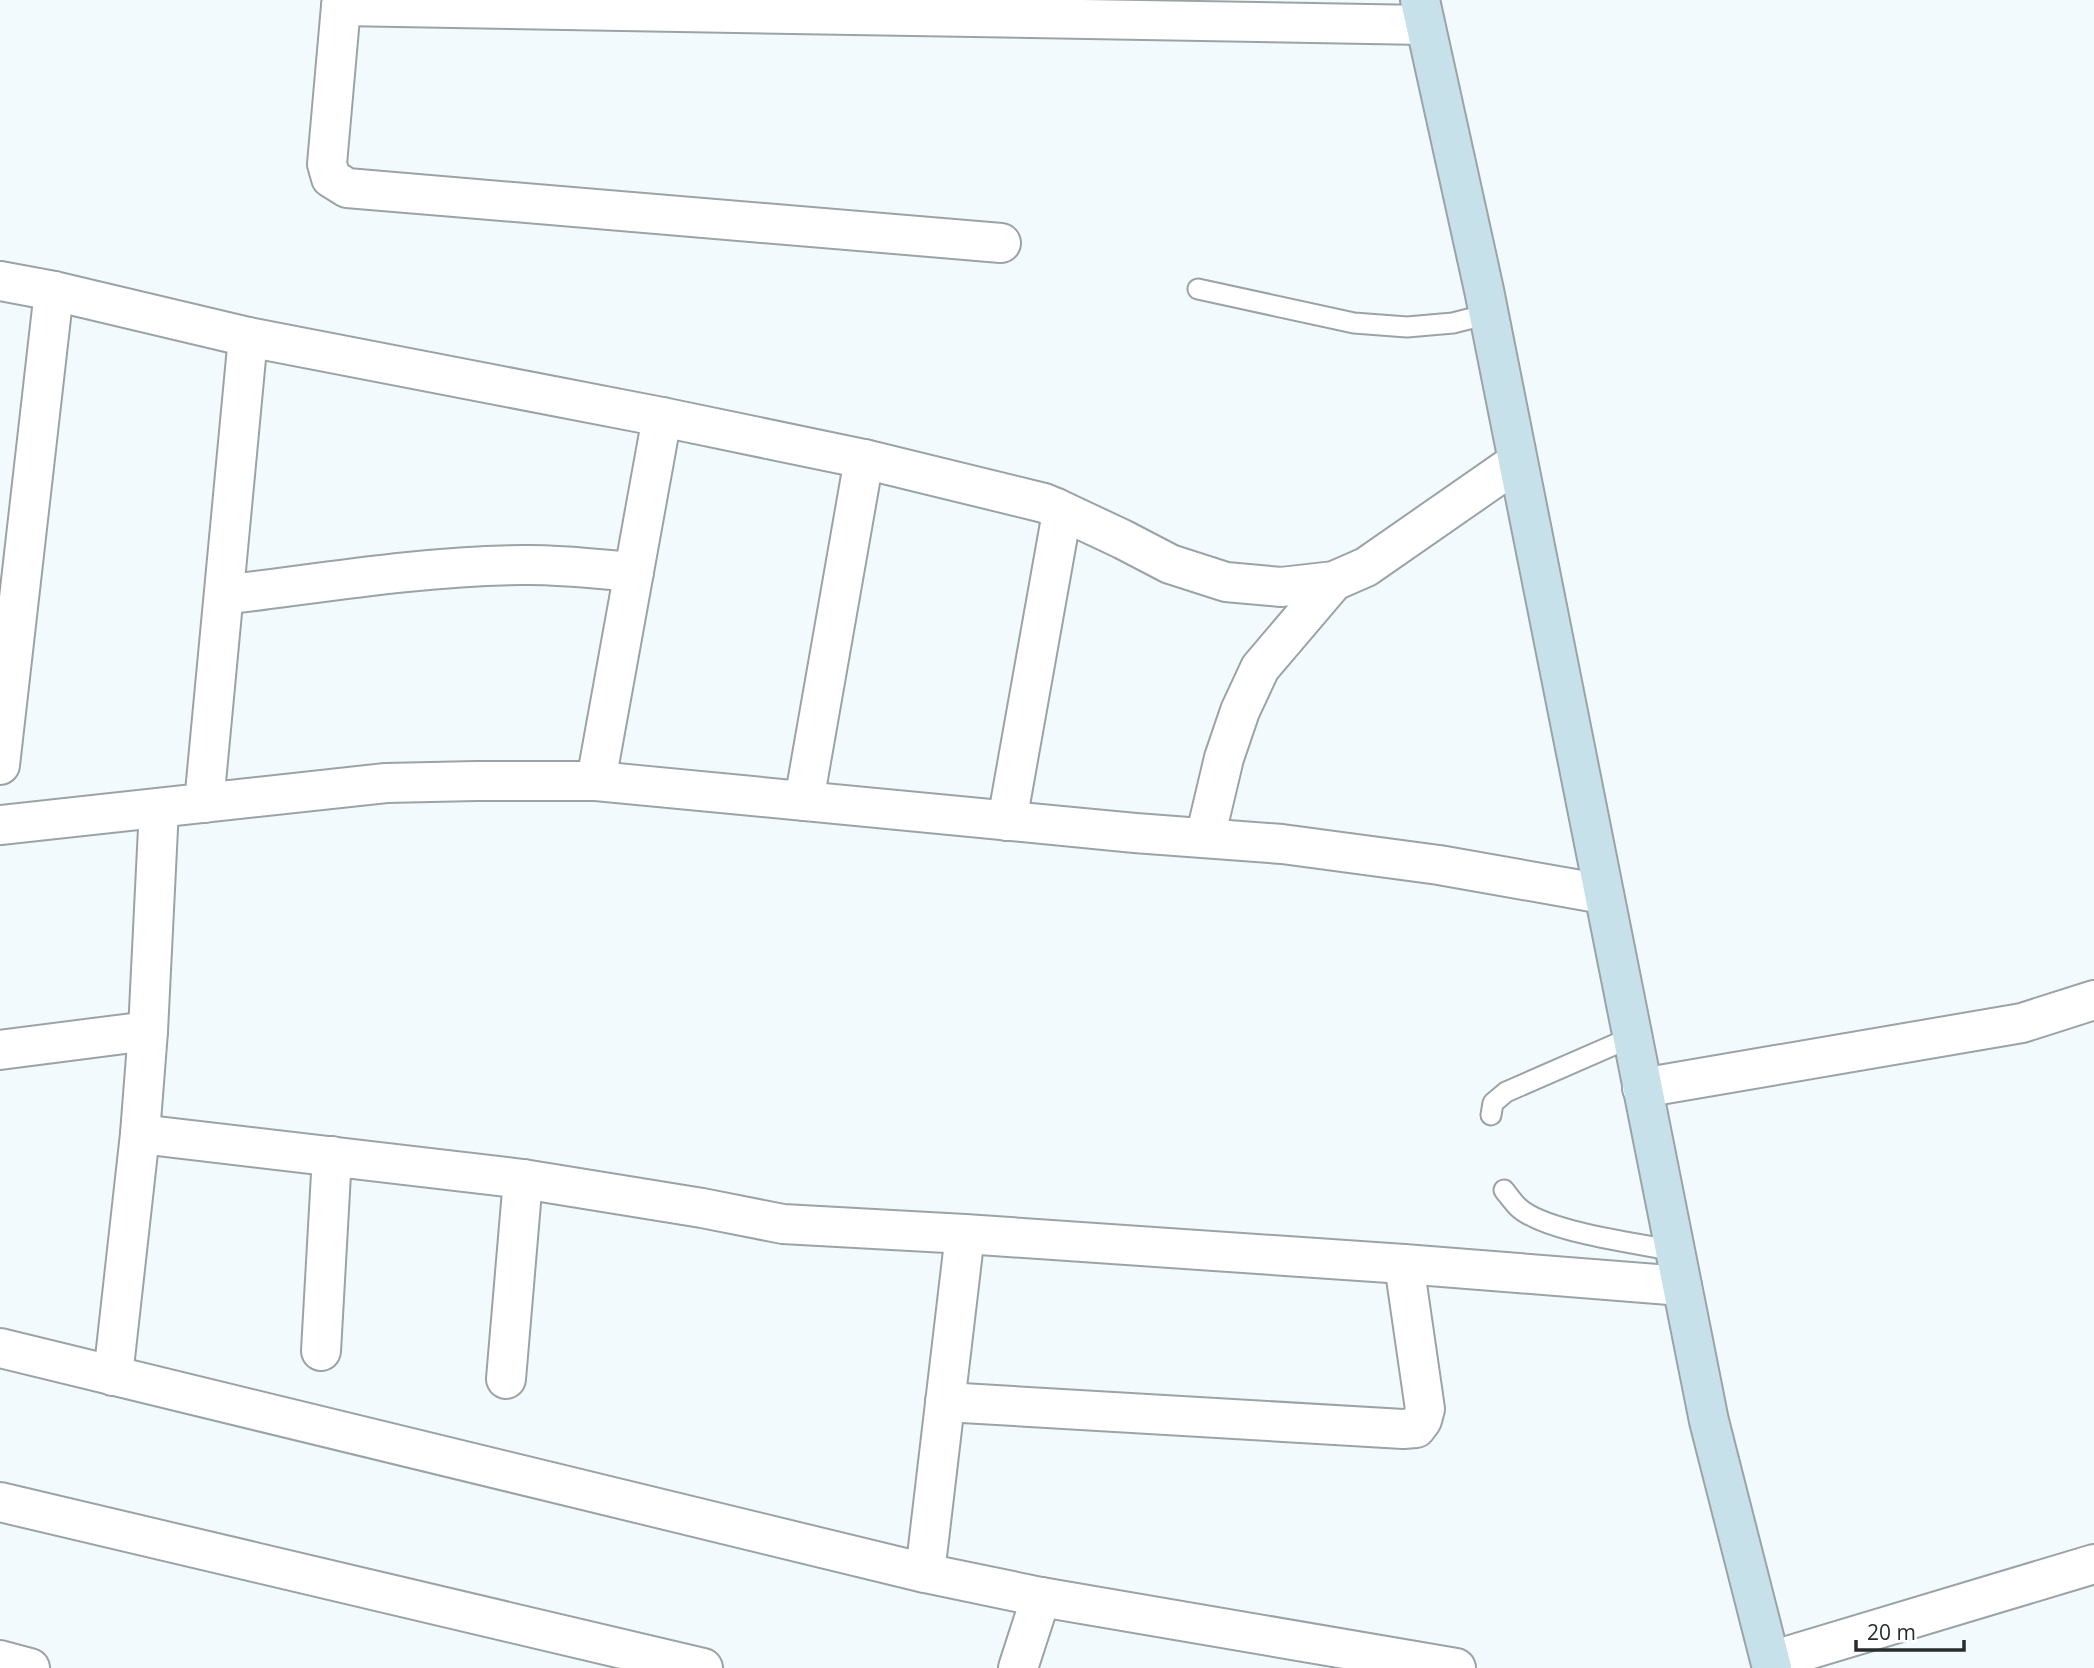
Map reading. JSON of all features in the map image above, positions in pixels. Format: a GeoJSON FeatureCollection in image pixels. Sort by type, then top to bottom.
{"type":"FeatureCollection","features":[{"type":"Feature","properties":{"kind":"main road"},"geometry":{"type":"LineString","coordinates":[[1423,13],[1488,314],[1709,1421],[1771,1665]]}},
{"type":"Feature","properties":{"kind":"street"},"geometry":{"type":"LineString","coordinates":[[1001,243],[347,188],[331,178],[327,164],[341,3],[1423,13]]}},
{"type":"Feature","properties":{"kind":"street"},"geometry":{"type":"LineString","coordinates":[[0,281],[54,291],[248,337],[864,459],[1044,503],[1170,564],[1226,582],[1282,587],[1334,581],[1366,567],[1517,462]]}},
{"type":"Feature","properties":{"kind":"street"},"geometry":{"type":"LineString","coordinates":[[0,765],[54,291]]}},
{"type":"Feature","properties":{"kind":"street"},"geometry":{"type":"LineString","coordinates":[[204,803],[248,337]]}},
{"type":"Feature","properties":{"kind":"street"},"geometry":{"type":"LineString","coordinates":[[596,781],[662,417]]}},
{"type":"Feature","properties":{"kind":"street"},"geometry":{"type":"LineString","coordinates":[[804,801],[864,459]]}},
{"type":"Feature","properties":{"kind":"street"},"geometry":{"type":"LineString","coordinates":[[1007,821],[1061,518],[1056,508]]}},
{"type":"Feature","properties":{"kind":"street"},"geometry":{"type":"LineString","coordinates":[[223,595],[394,573],[459,568],[524,565],[634,572]]}},
{"type":"Feature","properties":{"kind":"street"},"geometry":{"type":"LineString","coordinates":[[1205,838],[1224,758],[1240,710],[1260,668],[1334,581]]}},
{"type":"Feature","properties":{"kind":"street"},"geometry":{"type":"LineString","coordinates":[[0,825],[386,783],[596,781],[1007,821],[1282,844],[1439,865],[1603,894]]}},
{"type":"Feature","properties":{"kind":"street"},"geometry":{"type":"LineString","coordinates":[[113,1376],[140,1134],[159,808]]}},
{"type":"Feature","properties":{"kind":"street"},"geometry":{"type":"LineString","coordinates":[[1642,1087],[2022,1023],[2094,1000]]}},
{"type":"Feature","properties":{"kind":"street"},"geometry":{"type":"LineString","coordinates":[[0,1050],[148,1031]]}},
{"type":"Feature","properties":{"kind":"street"},"geometry":{"type":"LineString","coordinates":[[140,1134],[523,1179],[783,1224],[1404,1264],[1679,1268]]}},
{"type":"Feature","properties":{"kind":"street"},"geometry":{"type":"LineString","coordinates":[[321,1351],[332,1156]]}},
{"type":"Feature","properties":{"kind":"street"},"geometry":{"type":"LineString","coordinates":[[506,1379],[523,1179]]}},
{"type":"Feature","properties":{"kind":"street"},"geometry":{"type":"LineString","coordinates":[[925,1573],[965,1234]]}},
{"type":"Feature","properties":{"kind":"street"},"geometry":{"type":"LineString","coordinates":[[945,1402],[1416,1428],[1425,1409],[1404,1264]]}},
{"type":"Feature","properties":{"kind":"street"},"geometry":{"type":"LineString","coordinates":[[0,1348],[925,1573],[1041,1597],[1456,1668]]}},
{"type":"Feature","properties":{"kind":"street"},"geometry":{"type":"LineString","coordinates":[[0,1502],[703,1668]]}},
{"type":"Feature","properties":{"kind":"street"},"geometry":{"type":"LineString","coordinates":[[1771,1665],[2094,1564]]}},
{"type":"Feature","properties":{"kind":"street"},"geometry":{"type":"LineString","coordinates":[[1018,1668],[1041,1597]]}},
{"type":"Feature","properties":{"kind":"street"},"geometry":{"type":"LineString","coordinates":[[0,1660],[30,1668]]}},
{"type":"Feature","properties":{"kind":"lane"},"geometry":{"type":"LineString","coordinates":[[1198,289],[1354,323],[1407,327],[1453,323],[1488,314]]}},
{"type":"Feature","properties":{"kind":"lane"},"geometry":{"type":"LineString","coordinates":[[1491,1115],[1493,1103],[1506,1092],[1632,1037]]}},
{"type":"Feature","properties":{"kind":"lane"},"geometry":{"type":"LineString","coordinates":[[1504,1189],[1519,1208],[1539,1220],[1679,1268]]}}]}
